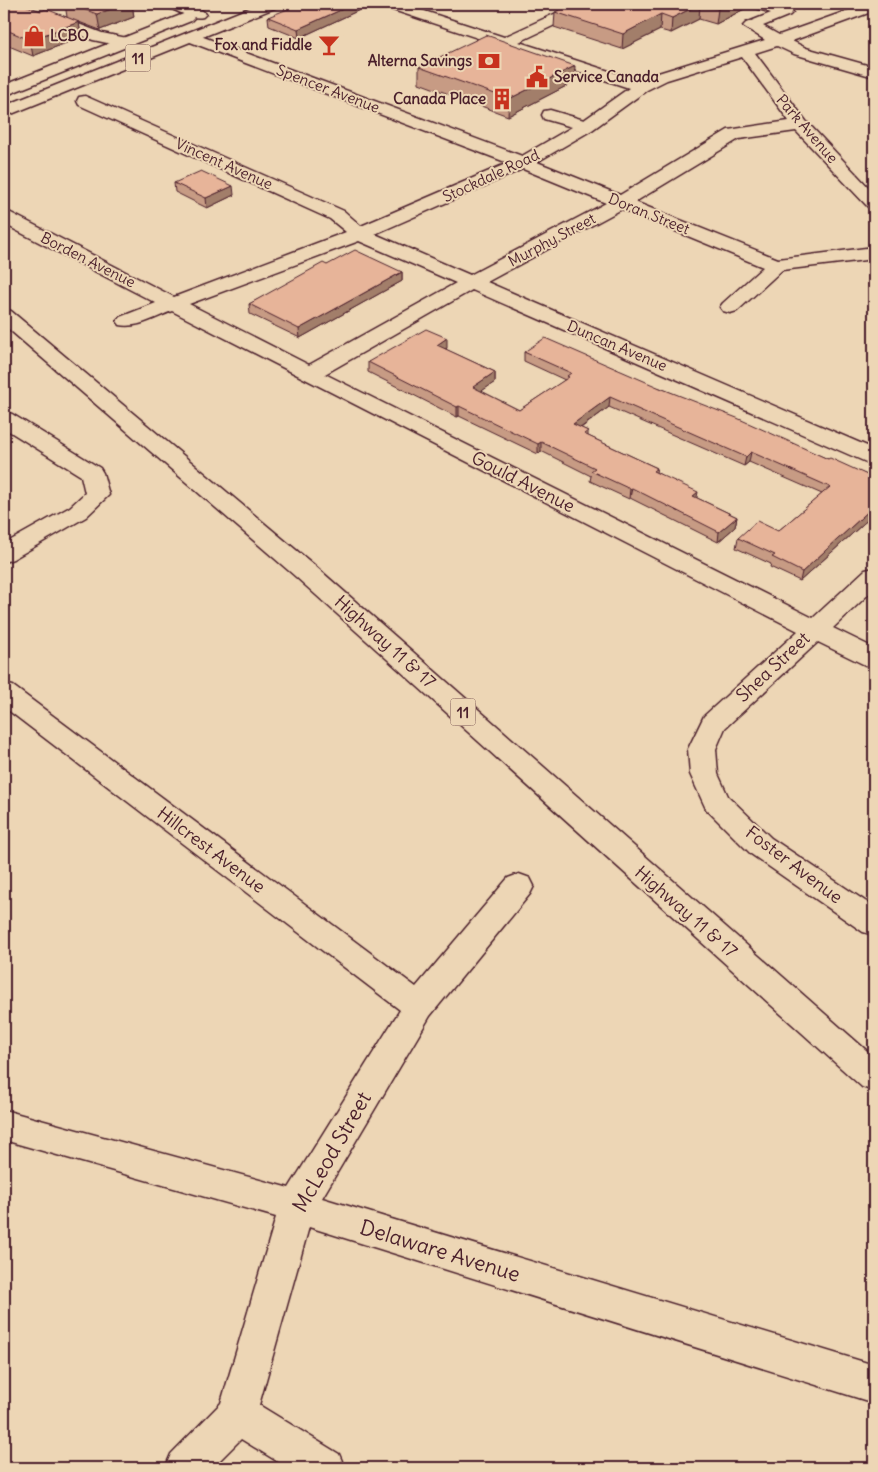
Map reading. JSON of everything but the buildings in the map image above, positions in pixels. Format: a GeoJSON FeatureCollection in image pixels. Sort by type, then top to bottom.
{"type":"FeatureCollection","features":[{"type":"Feature","properties":{"kind":"main road"},"geometry":{"type":"LineString","coordinates":[[172,4],[198,14]]}},
{"type":"Feature","properties":{"kind":"main road","name":"11"},"geometry":{"type":"LineString","coordinates":[[4,112],[272,4]]}},
{"type":"Feature","properties":{"kind":"main road"},"geometry":{"type":"LineString","coordinates":[[389,4],[483,40],[506,42],[641,87]]}},
{"type":"Feature","properties":{"kind":"main road"},"geometry":{"type":"LineString","coordinates":[[506,42],[588,4]]}},
{"type":"Feature","properties":{"kind":"main road"},"geometry":{"type":"LineString","coordinates":[[758,4],[785,12],[751,26],[800,51],[874,72]]}},
{"type":"Feature","properties":{"kind":"main road","name":"Stockdale Road"},"geometry":{"type":"LineString","coordinates":[[127,321],[359,234],[523,163],[586,126],[641,87],[680,70],[778,41],[874,6]]}},
{"type":"Feature","properties":{"kind":"main road","name":"11"},"geometry":{"type":"LineString","coordinates":[[4,91],[216,7]]}},
{"type":"Feature","properties":{"kind":"main road"},"geometry":{"type":"LineString","coordinates":[[37,13],[98,37],[126,42]]}},
{"type":"Feature","properties":{"kind":"main road","name":"Spencer Avenue"},"geometry":{"type":"LineString","coordinates":[[190,37],[523,163]]}},
{"type":"Feature","properties":{"kind":"main road","name":"Park Avenue"},"geometry":{"type":"LineString","coordinates":[[745,51],[800,126],[874,203]]}},
{"type":"Feature","properties":{"kind":"main road","name":"Vincent Avenue"},"geometry":{"type":"LineString","coordinates":[[85,101],[338,215],[359,234]]}},
{"type":"Feature","properties":{"kind":"main road"},"geometry":{"type":"LineString","coordinates":[[550,115],[586,126]]}},
{"type":"Feature","properties":{"kind":"main road","name":"Murphy Street"},"geometry":{"type":"LineString","coordinates":[[309,374],[470,283],[620,203],[734,134],[800,126]]}},
{"type":"Feature","properties":{"kind":"main road","name":"Doran Street"},"geometry":{"type":"LineString","coordinates":[[523,163],[776,265]]}},
{"type":"Feature","properties":{"kind":"main road","name":"Borden Avenue"},"geometry":{"type":"LineString","coordinates":[[4,217],[172,304]]}},
{"type":"Feature","properties":{"kind":"main road","name":"Duncan Avenue"},"geometry":{"type":"LineString","coordinates":[[359,234],[874,457]]}},
{"type":"Feature","properties":{"kind":"main road"},"geometry":{"type":"LineString","coordinates":[[730,307],[776,265],[874,253]]}},
{"type":"Feature","properties":{"kind":"main road"},"geometry":{"type":"LineString","coordinates":[[4,299],[46,352]]}},
{"type":"Feature","properties":{"kind":"main road","name":"Gould Avenue"},"geometry":{"type":"LineString","coordinates":[[172,304],[874,659]]}},
{"type":"Feature","properties":{"kind":"main road","name":"Highway 11 & 17"},"geometry":{"type":"LineString","coordinates":[[4,310],[46,352]]}},
{"type":"Feature","properties":{"kind":"main road","name":"Highway 11 & 17"},"geometry":{"type":"LineString","coordinates":[[4,315],[312,577],[874,1077]]}},
{"type":"Feature","properties":{"kind":"main road"},"geometry":{"type":"LineString","coordinates":[[4,324],[46,352]]}},
{"type":"Feature","properties":{"kind":"main road"},"geometry":{"type":"LineString","coordinates":[[4,420],[92,473],[97,495],[78,512],[4,554]]}},
{"type":"Feature","properties":{"kind":"main road","name":"Shea Street"},"geometry":{"type":"LineString","coordinates":[[704,774],[702,749],[714,723],[815,628],[874,576]]}},
{"type":"Feature","properties":{"kind":"main road","name":"Hillcrest Avenue"},"geometry":{"type":"LineString","coordinates":[[4,693],[419,1007]]}},
{"type":"Feature","properties":{"kind":"main road","name":"Foster Avenue"},"geometry":{"type":"LineString","coordinates":[[704,774],[716,802],[761,846],[874,923]]}},
{"type":"Feature","properties":{"kind":"main road","name":"McLeod Street"},"geometry":{"type":"LineString","coordinates":[[185,1468],[237,1414],[297,1208],[419,1007],[519,886]]}},
{"type":"Feature","properties":{"kind":"main road","name":"Delaware Avenue"},"geometry":{"type":"LineString","coordinates":[[4,1125],[297,1208],[874,1384]]}},
{"type":"Feature","properties":{"kind":"main road"},"geometry":{"type":"LineString","coordinates":[[237,1414],[325,1468]]}},
{"type":"Feature","properties":{"kind":"place","name":"LCBO"},"geometry":{"type":"Point","coordinates":[34,36]}},
{"type":"Feature","properties":{"kind":"place","name":"Fox and Fiddle"},"geometry":{"type":"Point","coordinates":[329,45]}},
{"type":"Feature","properties":{"kind":"place","name":"Alterna Savings"},"geometry":{"type":"Point","coordinates":[489,61]}},
{"type":"Feature","properties":{"kind":"place","name":"Service Canada"},"geometry":{"type":"Point","coordinates":[537,77]}},
{"type":"Feature","properties":{"kind":"place","name":"Canada Place"},"geometry":{"type":"Point","coordinates":[502,99]}}]}
